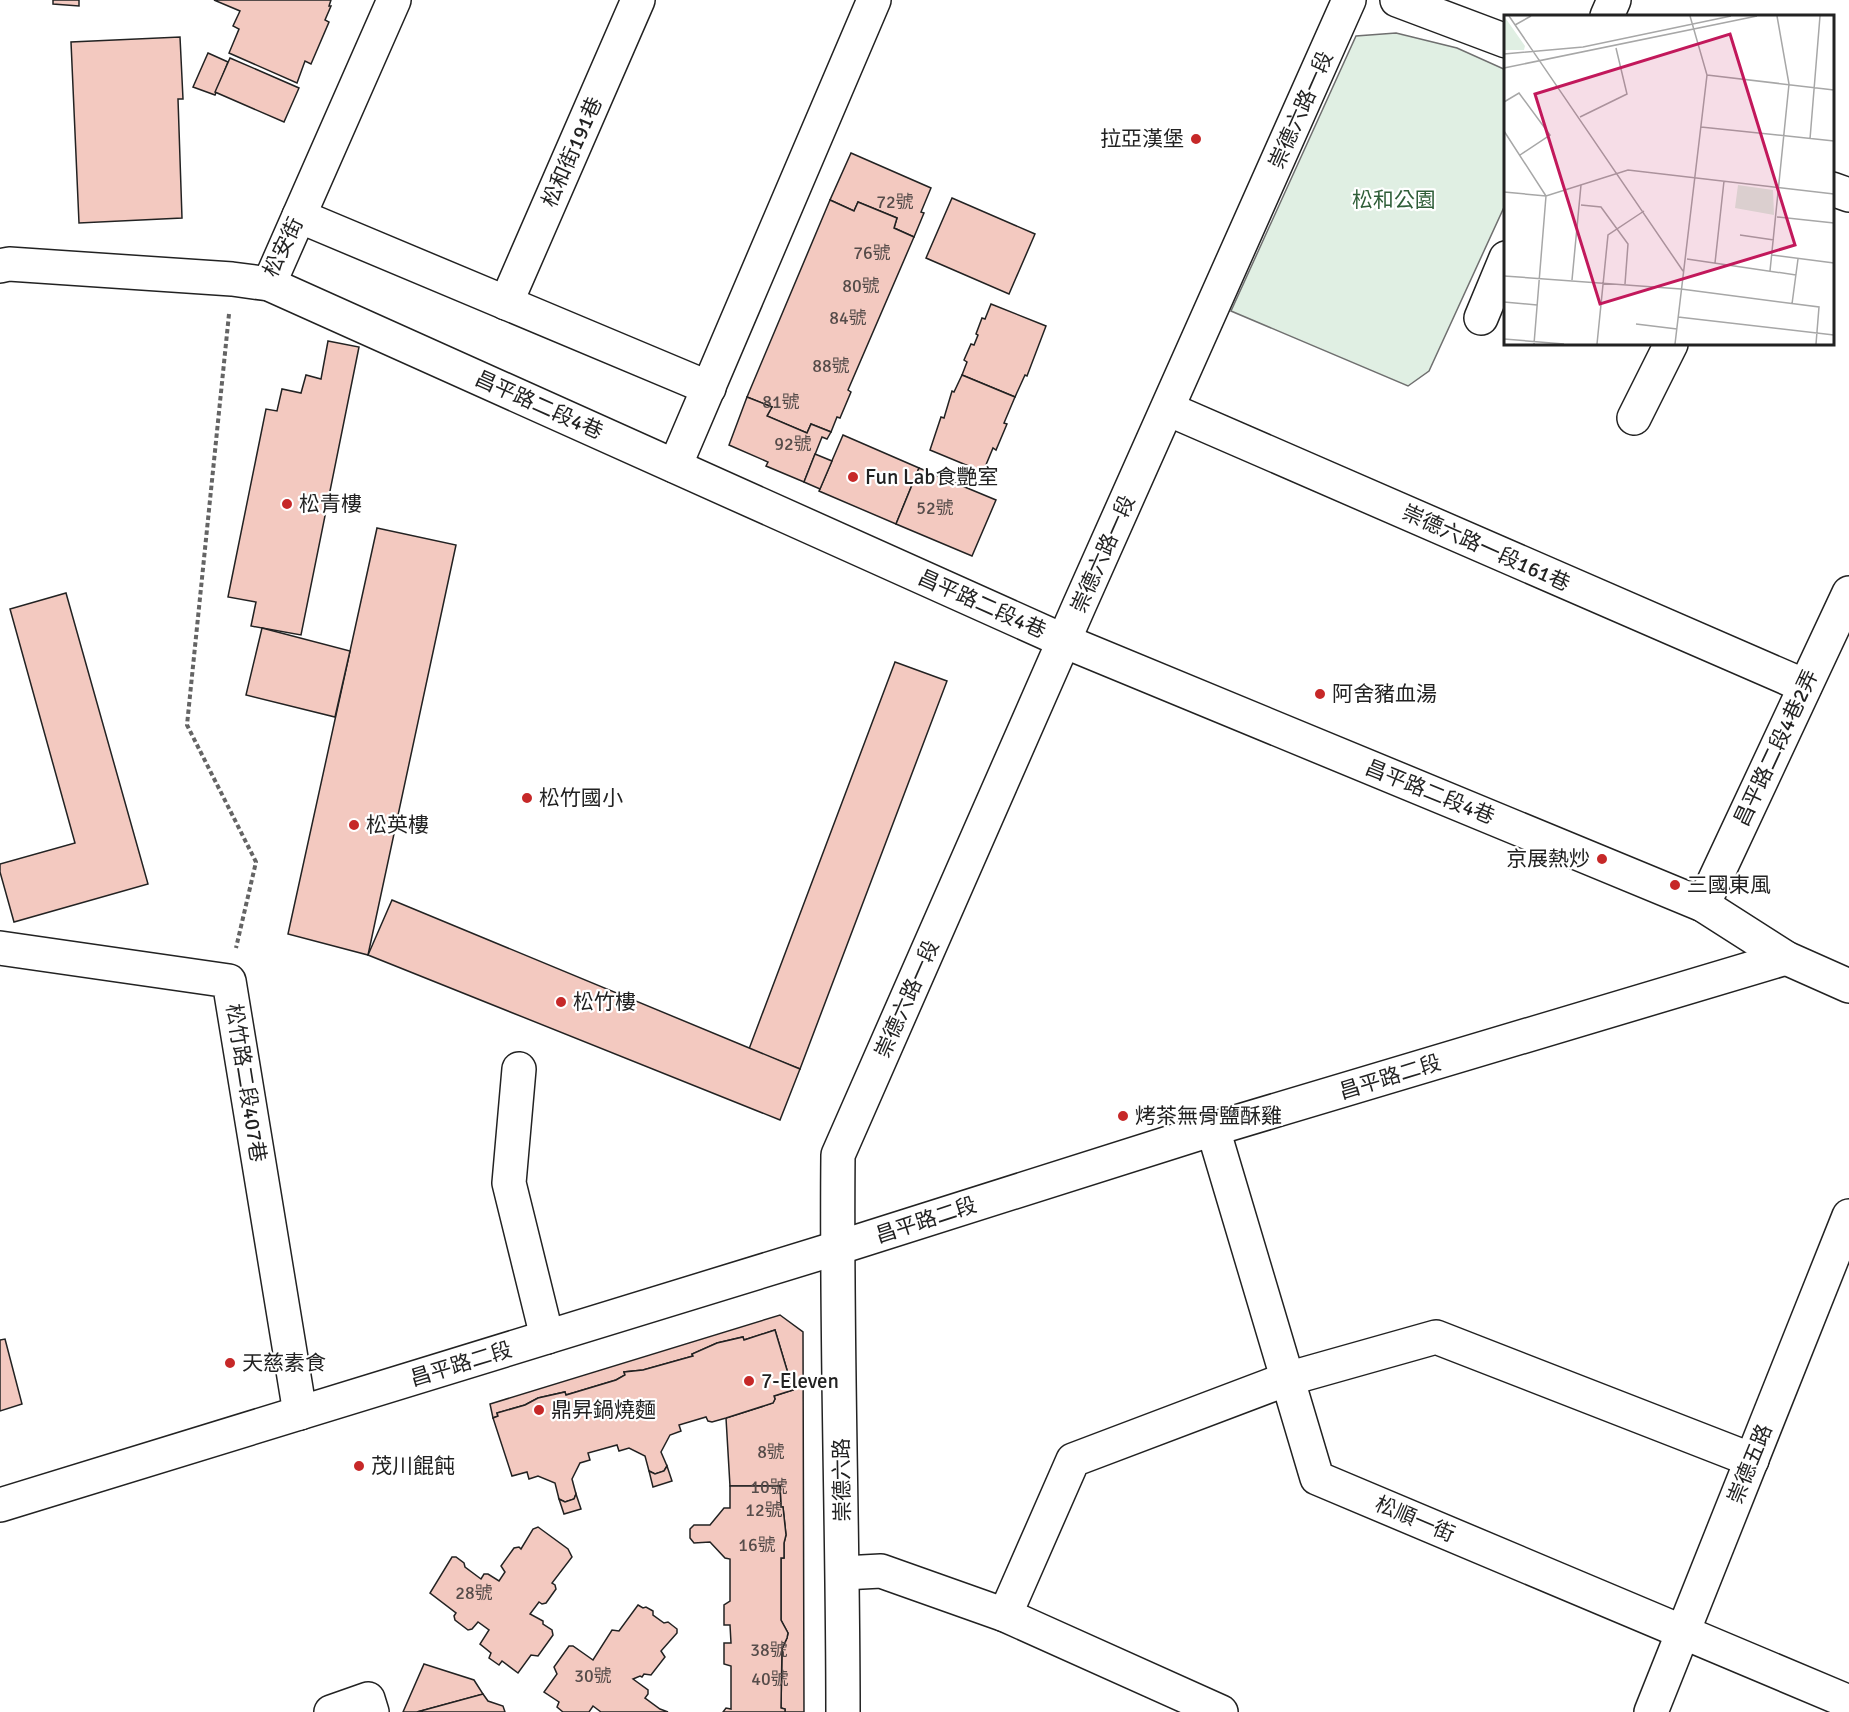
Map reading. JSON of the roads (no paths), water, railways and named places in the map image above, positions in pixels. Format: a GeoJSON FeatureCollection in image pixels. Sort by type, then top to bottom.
{"type":"FeatureCollection","features":[{"type":"Feature","properties":{"kind":"street","name":"松安街"},"geometry":{"type":"LineString","coordinates":[[0,266],[9,264],[232,279],[269,284],[394,0]]}},
{"type":"Feature","properties":{"kind":"street","name":"松和街191巷"},"geometry":{"type":"LineString","coordinates":[[506,303],[638,0]]}},
{"type":"Feature","properties":{"kind":"street"},"geometry":{"type":"LineString","coordinates":[[675,466],[874,0]]}},
{"type":"Feature","properties":{"kind":"street","name":"崇德六路一段"},"geometry":{"type":"LineString","coordinates":[[837,1248],[838,1155],[1349,0]]}},
{"type":"Feature","properties":{"kind":"street"},"geometry":{"type":"LineString","coordinates":[[1397,0],[1504,40]]}},
{"type":"Feature","properties":{"kind":"street"},"geometry":{"type":"LineString","coordinates":[[1607,15],[1614,0]]}},
{"type":"Feature","properties":{"kind":"street"},"geometry":{"type":"LineString","coordinates":[[1834,189],[1849,195]]}},
{"type":"Feature","properties":{"kind":"street"},"geometry":{"type":"LineString","coordinates":[[299,216],[709,388]]}},
{"type":"Feature","properties":{"kind":"street"},"geometry":{"type":"LineString","coordinates":[[1481,318],[1504,263]]}},
{"type":"Feature","properties":{"kind":"street","name":"昌平路二段4巷"},"geometry":{"type":"LineString","coordinates":[[269,284],[1064,641],[1703,904],[1786,958]]}},
{"type":"Feature","properties":{"kind":"street"},"geometry":{"type":"LineString","coordinates":[[1634,418],[1670,345]]}},
{"type":"Feature","properties":{"kind":"street","name":"崇德六路一段161巷"},"geometry":{"type":"LineString","coordinates":[[1168,409],[1804,686]]}},
{"type":"Feature","properties":{"kind":"street","name":"昌平路二段4巷2弄"},"geometry":{"type":"LineString","coordinates":[[1703,904],[1849,592]]}},
{"type":"Feature","properties":{"kind":"street","name":"松竹路二段407巷"},"geometry":{"type":"LineString","coordinates":[[0,948],[229,981],[300,1413]]}},
{"type":"Feature","properties":{"kind":"street"},"geometry":{"type":"LineString","coordinates":[[1786,958],[1849,986]]}},
{"type":"Feature","properties":{"kind":"street","name":"昌平路二段"},"geometry":{"type":"LineString","coordinates":[[0,1505],[837,1248],[1213,1129],[1786,958]]}},
{"type":"Feature","properties":{"kind":"street"},"geometry":{"type":"LineString","coordinates":[[519,1069],[509,1183],[547,1337]]}},
{"type":"Feature","properties":{"kind":"street","name":"松順一街"},"geometry":{"type":"LineString","coordinates":[[1213,1129],[1317,1478],[1849,1702]]}},
{"type":"Feature","properties":{"kind":"street","name":"崇德五路"},"geometry":{"type":"LineString","coordinates":[[1651,1712],[1849,1216]]}},
{"type":"Feature","properties":{"kind":"street","name":"崇德六路"},"geometry":{"type":"LineString","coordinates":[[837,1248],[843,1712]]}},
{"type":"Feature","properties":{"kind":"street"},"geometry":{"type":"LineString","coordinates":[[1005,1615],[1073,1460],[1287,1378],[1436,1337],[1752,1460]]}},
{"type":"Feature","properties":{"kind":"street"},"geometry":{"type":"LineString","coordinates":[[843,1573],[881,1571],[1005,1615],[1221,1712]]}},
{"type":"Feature","properties":{"kind":"street"},"geometry":{"type":"LineString","coordinates":[[331,1712],[368,1699],[372,1712]]}},
{"type":"Feature","properties":{"kind":"place","name":"拉亞漢堡"},"geometry":{"type":"Point","coordinates":[1196,139]}},
{"type":"Feature","properties":{"kind":"place","name":"Fun Lab食艷室"},"geometry":{"type":"Point","coordinates":[853,477]}},
{"type":"Feature","properties":{"kind":"place","name":"松青樓"},"geometry":{"type":"Point","coordinates":[287,504]}},
{"type":"Feature","properties":{"kind":"place","name":"阿舍豬血湯"},"geometry":{"type":"Point","coordinates":[1320,694]}},
{"type":"Feature","properties":{"kind":"place","name":"松竹國小"},"geometry":{"type":"Point","coordinates":[527,798]}},
{"type":"Feature","properties":{"kind":"place","name":"松英樓"},"geometry":{"type":"Point","coordinates":[354,825]}},
{"type":"Feature","properties":{"kind":"place","name":"京展熱炒"},"geometry":{"type":"Point","coordinates":[1602,859]}},
{"type":"Feature","properties":{"kind":"place","name":"三國東風"},"geometry":{"type":"Point","coordinates":[1675,885]}},
{"type":"Feature","properties":{"kind":"place","name":"松竹樓"},"geometry":{"type":"Point","coordinates":[561,1002]}},
{"type":"Feature","properties":{"kind":"place","name":"烤茶無骨鹽酥雞"},"geometry":{"type":"Point","coordinates":[1123,1116]}},
{"type":"Feature","properties":{"kind":"place","name":"天慈素食"},"geometry":{"type":"Point","coordinates":[230,1363]}},
{"type":"Feature","properties":{"kind":"place","name":"7-Eleven"},"geometry":{"type":"Point","coordinates":[749,1381]}},
{"type":"Feature","properties":{"kind":"place","name":"鼎昇鍋燒麵"},"geometry":{"type":"Point","coordinates":[539,1410]}},
{"type":"Feature","properties":{"kind":"place","name":"茂川餛飩"},"geometry":{"type":"Point","coordinates":[359,1466]}},
{"type":"Feature","properties":{"kind":"park label","name":"松和公園"},"geometry":{"type":"Point","coordinates":[1394,200]}}]}
